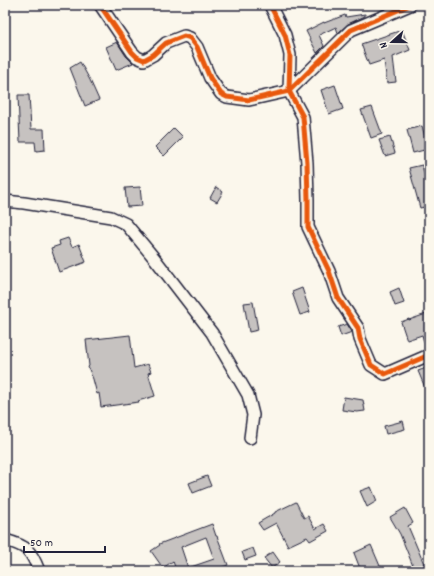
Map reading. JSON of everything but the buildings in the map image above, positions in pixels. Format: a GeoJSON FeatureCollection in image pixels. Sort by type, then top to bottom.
{"type":"FeatureCollection","features":[{"type":"Feature","properties":{"kind":"street"},"geometry":{"type":"LineString","coordinates":[[100,5],[137,57],[144,60],[153,55],[166,44],[184,36],[190,38],[197,47],[210,78],[221,94],[227,97],[249,100],[288,91],[351,30],[410,5]]}},
{"type":"Feature","properties":{"kind":"street"},"geometry":{"type":"LineString","coordinates":[[270,5],[285,35],[290,55],[288,91],[303,117],[307,162],[308,227],[329,270],[338,298],[358,328],[360,339],[371,366],[386,374],[429,355]]}},
{"type":"Feature","properties":{"kind":"street"},"geometry":{"type":"LineString","coordinates":[[5,201],[111,217],[126,224],[155,258],[212,333],[248,395],[253,415],[250,438]]}},
{"type":"Feature","properties":{"kind":"street"},"geometry":{"type":"LineString","coordinates":[[5,540],[18,544],[30,552],[39,571]]}},
{"type":"Feature","properties":{"kind":"cycle path"},"geometry":{"type":"LineString","coordinates":[[100,5],[137,57],[144,60],[153,55],[166,43],[184,36],[190,38],[197,47],[210,78],[221,94],[227,97],[249,100],[289,91],[351,30],[410,5]]}},
{"type":"Feature","properties":{"kind":"cycle path"},"geometry":{"type":"LineString","coordinates":[[270,5],[285,35],[290,55],[289,91],[303,117],[307,163],[308,227],[329,271],[338,298],[358,328],[360,339],[371,365],[385,374],[429,355]]}}]}
